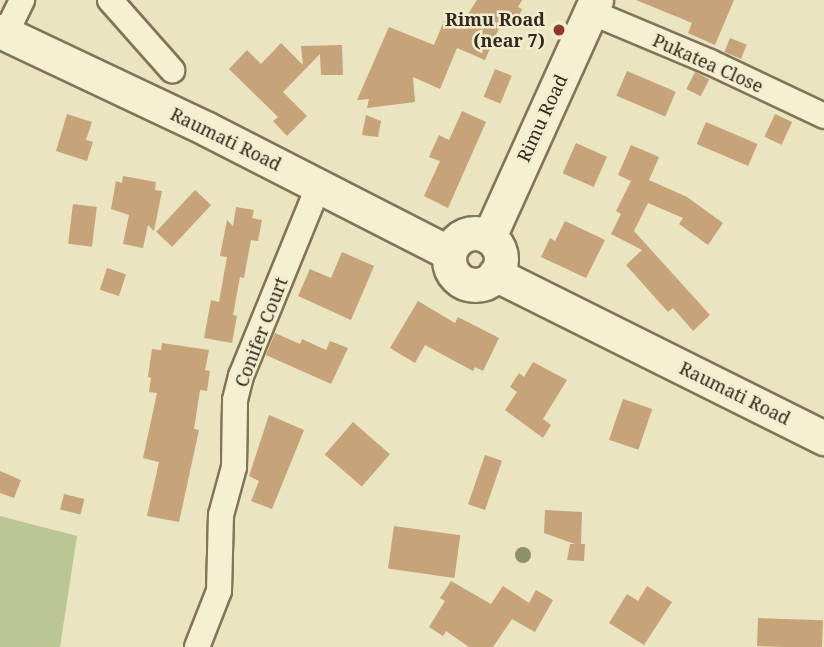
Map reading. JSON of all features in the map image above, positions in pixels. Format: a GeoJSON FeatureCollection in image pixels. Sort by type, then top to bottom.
{"type":"FeatureCollection","features":[{"type":"Feature","properties":{"kind":"main road","name":"Rimu Road"},"geometry":{"type":"LineString","coordinates":[[489,237],[593,6]]}},
{"type":"Feature","properties":{"kind":"main road","name":"Raumati Road"},"geometry":{"type":"LineString","coordinates":[[3,32],[319,185],[449,253]]}},
{"type":"Feature","properties":{"kind":"main road"},"geometry":{"type":"LineString","coordinates":[[481,233],[489,237],[500,254],[495,275],[481,284],[464,282],[451,270],[449,253],[458,239],[465,234],[481,233]]}},
{"type":"Feature","properties":{"kind":"main road","name":"Raumati Road"},"geometry":{"type":"LineString","coordinates":[[495,275],[824,438]]}},
{"type":"Feature","properties":{"kind":"street"},"geometry":{"type":"LineString","coordinates":[[3,32],[22,0]]}},
{"type":"Feature","properties":{"kind":"street"},"geometry":{"type":"LineString","coordinates":[[110,0],[172,70]]}},
{"type":"Feature","properties":{"kind":"street","name":"Pukatea Close"},"geometry":{"type":"LineString","coordinates":[[593,6],[824,116]]}},
{"type":"Feature","properties":{"kind":"street","name":"Conifer Court"},"geometry":{"type":"LineString","coordinates":[[197,647],[219,592],[221,515],[234,467],[235,400],[241,376],[319,185]]}},
{"type":"Feature","properties":{"kind":"green space"},"geometry":{"type":"Polygon","coordinates":[[[0,516],[77,536],[60,647],[0,647],[0,516]]]}},
{"type":"Feature","properties":{"kind":"building"},"geometry":{"type":"Polygon","coordinates":[[[477,0],[522,0],[518,7],[522,9],[515,25],[503,19],[485,60],[457,48],[440,89],[413,77],[415,102],[367,108],[369,99],[357,100],[389,27],[434,45],[444,21],[459,28],[477,0]]]}},
{"type":"Feature","properties":{"kind":"building"},"geometry":{"type":"Polygon","coordinates":[[[636,0],[734,0],[715,45],[688,33],[692,23],[636,0]]]}},
{"type":"Feature","properties":{"kind":"building"},"geometry":{"type":"Polygon","coordinates":[[[730,38],[747,45],[741,59],[724,52],[730,38]]]}},
{"type":"Feature","properties":{"kind":"building"},"geometry":{"type":"Polygon","coordinates":[[[281,43],[303,65],[301,46],[342,45],[343,75],[321,75],[320,54],[283,92],[307,116],[287,136],[273,121],[278,117],[229,69],[247,50],[261,64],[281,43]]]}},
{"type":"Feature","properties":{"kind":"building"},"geometry":{"type":"Polygon","coordinates":[[[495,69],[512,76],[500,104],[484,97],[495,69]]]}},
{"type":"Feature","properties":{"kind":"building"},"geometry":{"type":"Polygon","coordinates":[[[627,71],[676,92],[665,117],[616,96],[627,71]]]}},
{"type":"Feature","properties":{"kind":"building"},"geometry":{"type":"Polygon","coordinates":[[[695,72],[709,79],[701,96],[686,89],[695,72]]]}},
{"type":"Feature","properties":{"kind":"building"},"geometry":{"type":"Polygon","coordinates":[[[462,111],[486,122],[448,208],[424,196],[440,161],[429,157],[439,135],[449,140],[462,111]]]}},
{"type":"Feature","properties":{"kind":"building"},"geometry":{"type":"Polygon","coordinates":[[[67,114],[92,122],[86,140],[93,142],[87,161],[56,151],[67,114]]]}},
{"type":"Feature","properties":{"kind":"building"},"geometry":{"type":"Polygon","coordinates":[[[775,114],[792,122],[782,145],[764,137],[775,114]]]}},
{"type":"Feature","properties":{"kind":"building"},"geometry":{"type":"Polygon","coordinates":[[[366,115],[381,121],[378,137],[362,135],[366,115]]]}},
{"type":"Feature","properties":{"kind":"building"},"geometry":{"type":"Polygon","coordinates":[[[706,122],[758,144],[748,166],[697,144],[706,122]]]}},
{"type":"Feature","properties":{"kind":"building"},"geometry":{"type":"Polygon","coordinates":[[[576,143],[607,157],[594,187],[563,173],[576,143]]]}},
{"type":"Feature","properties":{"kind":"building"},"geometry":{"type":"Polygon","coordinates":[[[631,145],[659,157],[649,180],[687,197],[723,223],[708,245],[679,224],[683,218],[648,203],[634,231],[710,315],[693,331],[673,308],[668,312],[626,265],[642,250],[611,234],[621,214],[616,211],[631,181],[618,175],[631,145]]]}},
{"type":"Feature","properties":{"kind":"building"},"geometry":{"type":"Polygon","coordinates":[[[123,176],[156,182],[155,190],[162,191],[154,231],[148,225],[143,248],[123,244],[129,215],[111,209],[116,181],[122,183],[123,176]]]}},
{"type":"Feature","properties":{"kind":"building"},"geometry":{"type":"Polygon","coordinates":[[[195,190],[211,205],[172,247],[156,232],[195,190]]]}},
{"type":"Feature","properties":{"kind":"building"},"geometry":{"type":"Polygon","coordinates":[[[73,204],[97,207],[92,247],[68,244],[73,204]]]}},
{"type":"Feature","properties":{"kind":"building"},"geometry":{"type":"Polygon","coordinates":[[[236,207],[254,210],[252,218],[262,220],[258,241],[251,240],[244,278],[240,277],[233,315],[237,316],[232,343],[204,338],[211,300],[219,302],[227,257],[220,256],[227,220],[233,226],[236,207]]]}},
{"type":"Feature","properties":{"kind":"building"},"geometry":{"type":"Polygon","coordinates":[[[565,221],[605,240],[586,278],[541,257],[550,238],[555,241],[565,221]]]}},
{"type":"Feature","properties":{"kind":"building"},"geometry":{"type":"Polygon","coordinates":[[[342,252],[374,266],[351,320],[298,296],[310,269],[331,278],[342,252]]]}},
{"type":"Feature","properties":{"kind":"building"},"geometry":{"type":"Polygon","coordinates":[[[107,268],[126,274],[119,296],[100,290],[107,268]]]}},
{"type":"Feature","properties":{"kind":"building"},"geometry":{"type":"Polygon","coordinates":[[[418,301],[455,323],[458,317],[499,338],[483,371],[475,367],[473,371],[425,345],[415,363],[390,348],[418,301]]]}},
{"type":"Feature","properties":{"kind":"building"},"geometry":{"type":"Polygon","coordinates":[[[275,333],[300,344],[302,339],[326,350],[330,341],[348,348],[331,384],[266,355],[275,333]]]}},
{"type":"Feature","properties":{"kind":"building"},"geometry":{"type":"Polygon","coordinates":[[[162,343],[209,350],[205,370],[210,371],[207,391],[200,390],[194,429],[199,430],[179,522],[147,516],[159,462],[143,458],[157,393],[149,392],[151,378],[148,377],[152,349],[161,350],[162,343]]]}},
{"type":"Feature","properties":{"kind":"building"},"geometry":{"type":"Polygon","coordinates":[[[533,362],[567,380],[543,419],[551,425],[543,438],[505,410],[517,392],[510,387],[519,373],[524,377],[533,362]]]}},
{"type":"Feature","properties":{"kind":"building"},"geometry":{"type":"Polygon","coordinates":[[[623,399],[652,409],[638,450],[609,440],[623,399]]]}},
{"type":"Feature","properties":{"kind":"building"},"geometry":{"type":"Polygon","coordinates":[[[269,415],[304,430],[272,509],[251,501],[259,481],[249,476],[269,415]]]}},
{"type":"Feature","properties":{"kind":"building"},"geometry":{"type":"Polygon","coordinates":[[[353,422],[390,454],[362,487],[325,454],[353,422]]]}},
{"type":"Feature","properties":{"kind":"building"},"geometry":{"type":"Polygon","coordinates":[[[485,455],[502,461],[485,510],[468,504],[485,455]]]}},
{"type":"Feature","properties":{"kind":"building"},"geometry":{"type":"Polygon","coordinates":[[[0,471],[21,480],[14,498],[0,493],[0,471]]]}},
{"type":"Feature","properties":{"kind":"building"},"geometry":{"type":"Polygon","coordinates":[[[64,494],[84,499],[81,515],[60,510],[64,494]]]}},
{"type":"Feature","properties":{"kind":"building"},"geometry":{"type":"Polygon","coordinates":[[[545,510],[582,512],[581,544],[585,544],[584,561],[567,560],[570,544],[575,544],[544,533],[545,510]]]}},
{"type":"Feature","properties":{"kind":"building"},"geometry":{"type":"Polygon","coordinates":[[[394,526],[460,535],[454,578],[388,569],[394,526]]]}},
{"type":"Feature","properties":{"kind":"building"},"geometry":{"type":"Polygon","coordinates":[[[451,581],[491,604],[503,586],[529,603],[536,590],[553,600],[535,632],[512,619],[493,647],[469,647],[446,631],[443,636],[429,627],[445,601],[440,598],[451,581]]]}},
{"type":"Feature","properties":{"kind":"building"},"geometry":{"type":"Polygon","coordinates":[[[647,586],[672,602],[644,645],[609,623],[627,594],[638,601],[647,586]]]}},
{"type":"Feature","properties":{"kind":"building"},"geometry":{"type":"Polygon","coordinates":[[[758,618],[823,620],[822,647],[757,646],[758,618]]]}},
{"type":"Feature","properties":{"kind":"place","name":"Rimu Road (near 7)"},"geometry":{"type":"Point","coordinates":[559,30]}}]}
